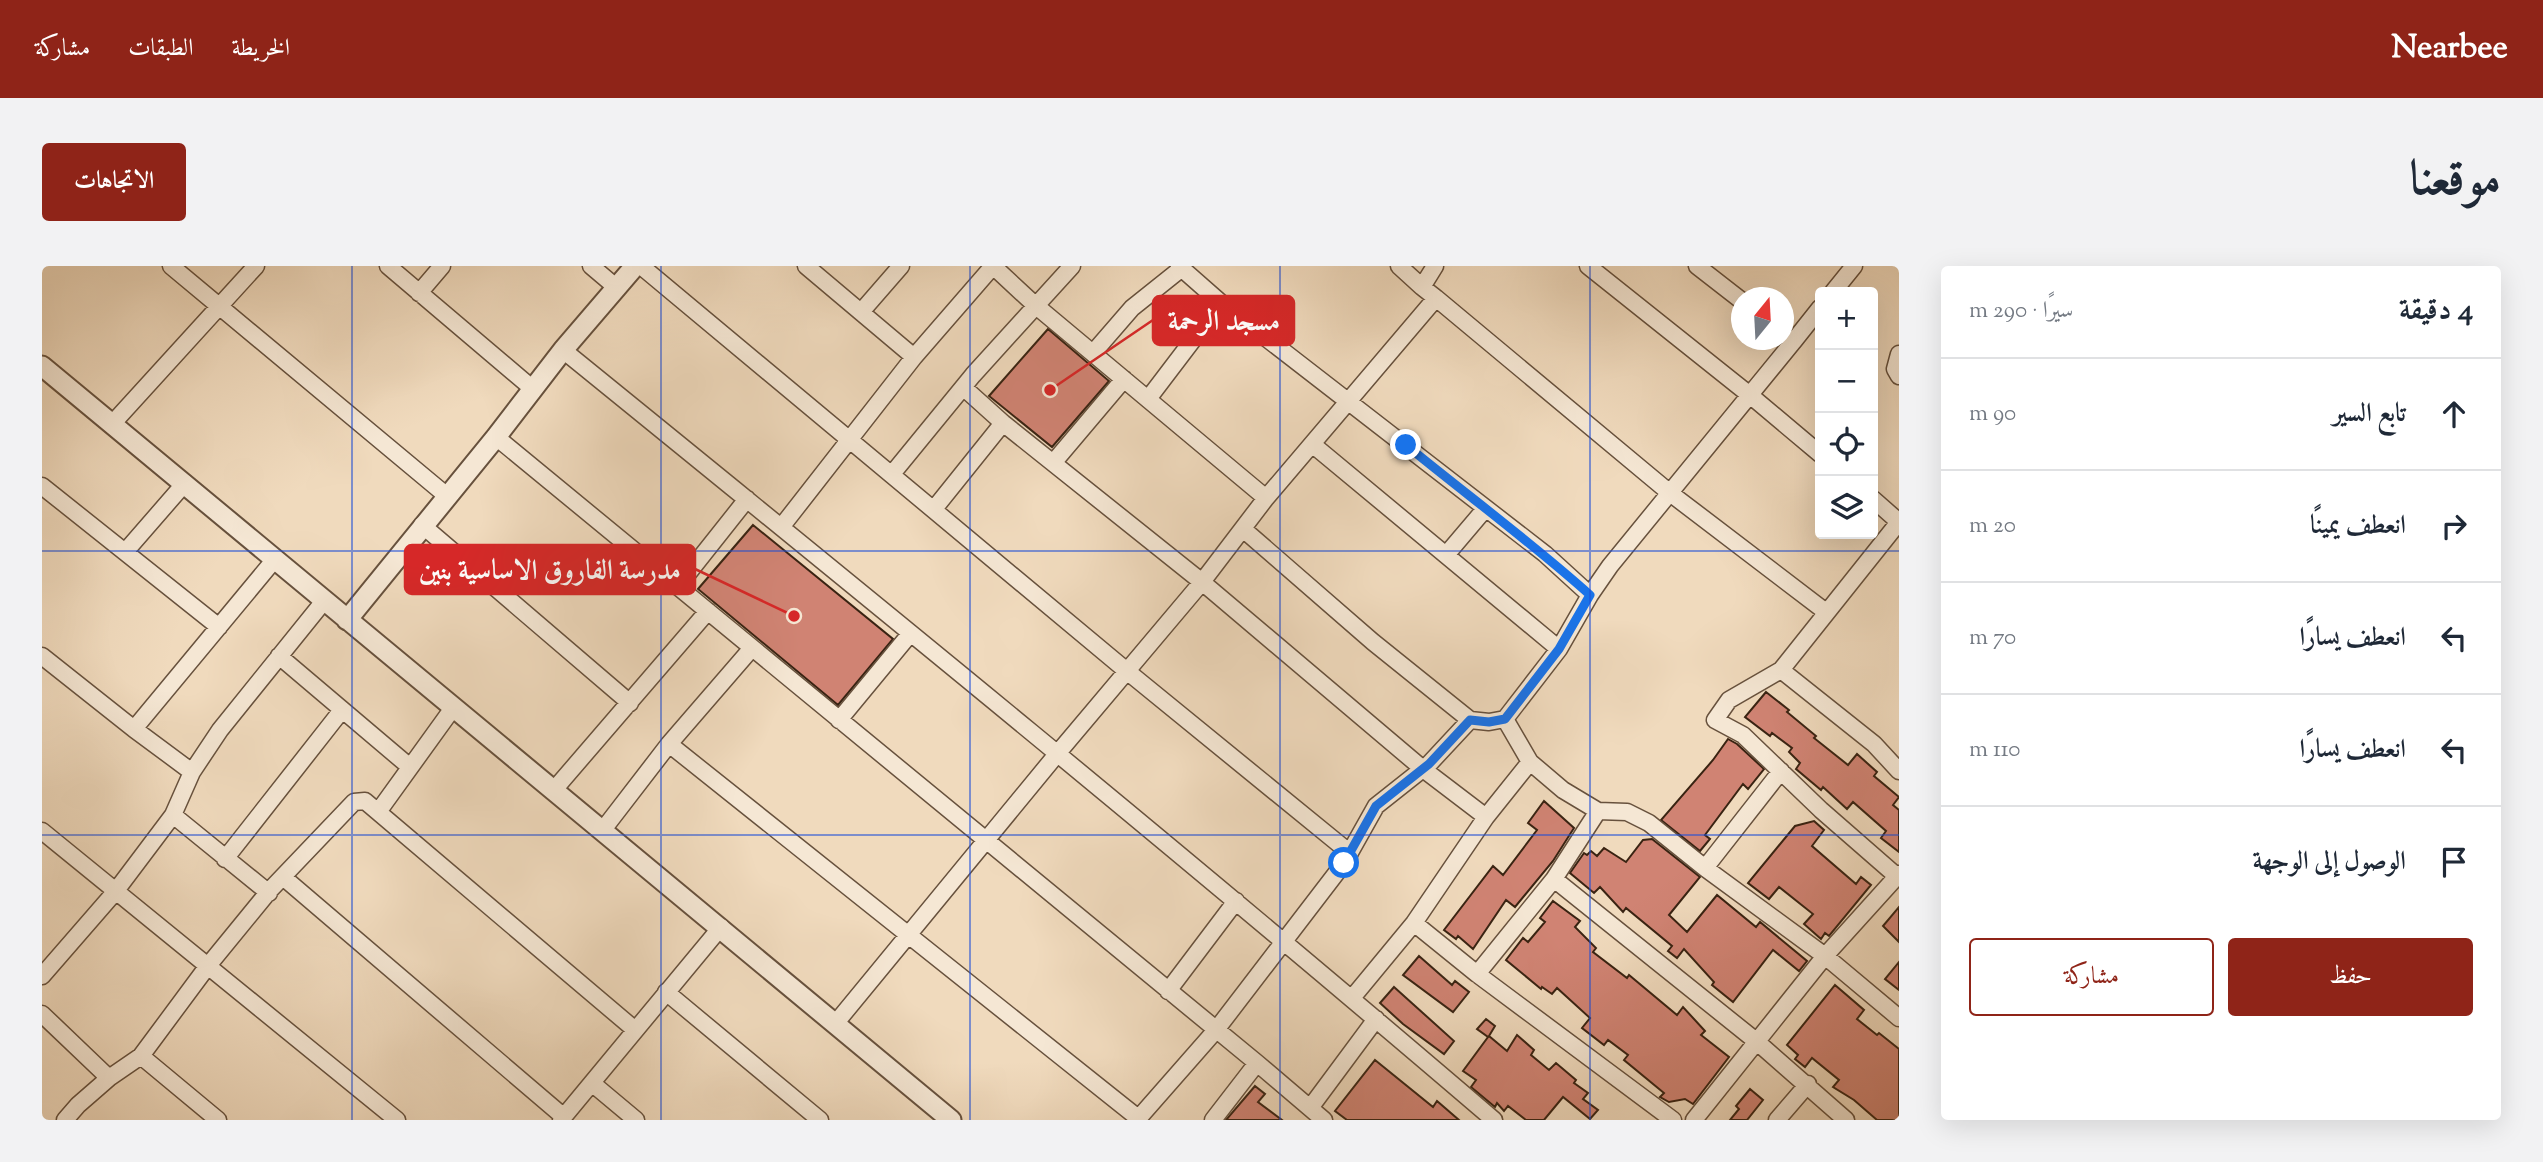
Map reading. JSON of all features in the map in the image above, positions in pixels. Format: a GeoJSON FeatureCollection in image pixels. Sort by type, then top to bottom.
{"type":"FeatureCollection","features":[{"type":"Feature","properties":{"kind":"street"},"geometry":{"type":"LineString","coordinates":[[171,266],[447,496]]}},
{"type":"Feature","properties":{"kind":"street"},"geometry":{"type":"LineString","coordinates":[[113,423],[256,266]]}},
{"type":"Feature","properties":{"kind":"street"},"geometry":{"type":"LineString","coordinates":[[388,266],[533,389]]}},
{"type":"Feature","properties":{"kind":"street"},"geometry":{"type":"LineString","coordinates":[[419,293],[442,266]]}},
{"type":"Feature","properties":{"kind":"street"},"geometry":{"type":"LineString","coordinates":[[591,266],[617,288]]}},
{"type":"Feature","properties":{"kind":"street"},"geometry":{"type":"LineString","coordinates":[[347,620],[635,266]]}},
{"type":"Feature","properties":{"kind":"street"},"geometry":{"type":"LineString","coordinates":[[641,266],[1128,672],[1350,853]]}},
{"type":"Feature","properties":{"kind":"street"},"geometry":{"type":"LineString","coordinates":[[806,266],[914,358]]}},
{"type":"Feature","properties":{"kind":"street"},"geometry":{"type":"LineString","coordinates":[[862,312],[901,266]]}},
{"type":"Feature","properties":{"kind":"street"},"geometry":{"type":"LineString","coordinates":[[782,526],[914,358],[993,266],[1035,305],[1266,498]]}},
{"type":"Feature","properties":{"kind":"street"},"geometry":{"type":"LineString","coordinates":[[892,474],[963,387],[1072,266]]}},
{"type":"Feature","properties":{"kind":"street"},"geometry":{"type":"LineString","coordinates":[[1399,266],[1671,493],[1826,611]]}},
{"type":"Feature","properties":{"kind":"street"},"geometry":{"type":"LineString","coordinates":[[1422,287],[1435,266]]}},
{"type":"Feature","properties":{"kind":"street"},"geometry":{"type":"LineString","coordinates":[[1588,266],[1815,450]]}},
{"type":"Feature","properties":{"kind":"street"},"geometry":{"type":"LineString","coordinates":[[1697,266],[1731,293]]}},
{"type":"Feature","properties":{"kind":"street"},"geometry":{"type":"LineString","coordinates":[[1837,287],[1854,266]]}},
{"type":"Feature","properties":{"kind":"street"},"geometry":{"type":"LineString","coordinates":[[1093,353],[1132,309],[1181,267],[1222,303],[1545,554],[1590,595]]}},
{"type":"Feature","properties":{"kind":"street"},"geometry":{"type":"LineString","coordinates":[[835,1024],[1202,582],[1266,498],[1436,298]]}},
{"type":"Feature","properties":{"kind":"street"},"geometry":{"type":"LineString","coordinates":[[1148,399],[1222,303]]}},
{"type":"Feature","properties":{"kind":"street"},"geometry":{"type":"LineString","coordinates":[[1794,333],[1815,314]]}},
{"type":"Feature","properties":{"kind":"street"},"geometry":{"type":"LineString","coordinates":[[564,350],[782,526],[1236,901],[1494,1120]]}},
{"type":"Feature","properties":{"kind":"street"},"geometry":{"type":"LineString","coordinates":[[1243,529],[1373,642],[1470,720],[1489,722],[1505,719],[1559,649],[1610,566],[1751,396],[1780,350]]}},
{"type":"Feature","properties":{"kind":"street"},"geometry":{"type":"LineString","coordinates":[[1899,354],[1895,369],[1899,376]]}},
{"type":"Feature","properties":{"kind":"street"},"geometry":{"type":"LineString","coordinates":[[42,366],[951,1120]]}},
{"type":"Feature","properties":{"kind":"street"},"geometry":{"type":"LineString","coordinates":[[1053,463],[1124,379]]}},
{"type":"Feature","properties":{"kind":"street"},"geometry":{"type":"LineString","coordinates":[[963,387],[1003,423],[1202,582],[1423,769],[1486,817]]}},
{"type":"Feature","properties":{"kind":"street"},"geometry":{"type":"LineString","coordinates":[[934,509],[1003,423]]}},
{"type":"Feature","properties":{"kind":"street"},"geometry":{"type":"LineString","coordinates":[[496,437],[1257,1062],[1324,1120]]}},
{"type":"Feature","properties":{"kind":"street"},"geometry":{"type":"LineString","coordinates":[[1312,444],[1559,649]]}},
{"type":"Feature","properties":{"kind":"street"},"geometry":{"type":"LineString","coordinates":[[125,552],[185,483]]}},
{"type":"Feature","properties":{"kind":"street"},"geometry":{"type":"LineString","coordinates":[[42,486],[219,627]]}},
{"type":"Feature","properties":{"kind":"street"},"geometry":{"type":"LineString","coordinates":[[678,586],[747,499]]}},
{"type":"Feature","properties":{"kind":"street"},"geometry":{"type":"LineString","coordinates":[[1694,1120],[1825,956],[1898,876],[1743,735],[1715,720],[1729,700],[1782,670],[1899,522],[1878,503]]}},
{"type":"Feature","properties":{"kind":"street"},"geometry":{"type":"LineString","coordinates":[[1446,555],[1485,509]]}},
{"type":"Feature","properties":{"kind":"street"},"geometry":{"type":"LineString","coordinates":[[422,526],[629,703]]}},
{"type":"Feature","properties":{"kind":"street"},"geometry":{"type":"LineString","coordinates":[[134,729],[275,559]]}},
{"type":"Feature","properties":{"kind":"street"},"geometry":{"type":"LineString","coordinates":[[42,976],[115,892],[173,815],[192,772],[220,730],[324,601]]}},
{"type":"Feature","properties":{"kind":"street"},"geometry":{"type":"LineString","coordinates":[[553,791],[708,611]]}},
{"type":"Feature","properties":{"kind":"street"},"geometry":{"type":"LineString","coordinates":[[839,719],[910,634]]}},
{"type":"Feature","properties":{"kind":"street"},"geometry":{"type":"LineString","coordinates":[[602,831],[669,744],[752,648]]}},
{"type":"Feature","properties":{"kind":"street"},"geometry":{"type":"LineString","coordinates":[[42,656],[192,772]]}},
{"type":"Feature","properties":{"kind":"street"},"geometry":{"type":"LineString","coordinates":[[279,656],[410,767]]}},
{"type":"Feature","properties":{"kind":"street"},"geometry":{"type":"LineString","coordinates":[[1782,670],[1896,760]]}},
{"type":"Feature","properties":{"kind":"street"},"geometry":{"type":"LineString","coordinates":[[378,812],[453,708]]}},
{"type":"Feature","properties":{"kind":"street"},"geometry":{"type":"LineString","coordinates":[[225,859],[342,710]]}},
{"type":"Feature","properties":{"kind":"street"},"geometry":{"type":"LineString","coordinates":[[1505,719],[1530,762],[1563,790],[1598,811],[1627,812],[1649,822],[1705,868],[1825,956],[1899,1018]]}},
{"type":"Feature","properties":{"kind":"street"},"geometry":{"type":"LineString","coordinates":[[669,744],[1138,1119],[1216,1030],[1350,853],[1376,806],[1423,769],[1470,720]]}},
{"type":"Feature","properties":{"kind":"street"},"geometry":{"type":"LineString","coordinates":[[1352,998],[1414,923],[1486,817],[1530,762]]}},
{"type":"Feature","properties":{"kind":"street"},"geometry":{"type":"LineString","coordinates":[[1705,868],[1781,771]]}},
{"type":"Feature","properties":{"kind":"street"},"geometry":{"type":"LineString","coordinates":[[65,1120],[109,1078],[141,1056],[207,967],[269,893],[354,802],[365,801],[634,1029]]}},
{"type":"Feature","properties":{"kind":"street"},"geometry":{"type":"LineString","coordinates":[[1477,974],[1554,879],[1598,811]]}},
{"type":"Feature","properties":{"kind":"street"},"geometry":{"type":"LineString","coordinates":[[173,815],[269,893]]}},
{"type":"Feature","properties":{"kind":"street"},"geometry":{"type":"LineString","coordinates":[[42,831],[397,1120]]}},
{"type":"Feature","properties":{"kind":"street"},"geometry":{"type":"LineString","coordinates":[[283,877],[563,1118],[720,928]]}},
{"type":"Feature","properties":{"kind":"street"},"geometry":{"type":"LineString","coordinates":[[1554,879],[1756,1041],[1846,1120]]}},
{"type":"Feature","properties":{"kind":"street"},"geometry":{"type":"LineString","coordinates":[[1168,991],[1236,901]]}},
{"type":"Feature","properties":{"kind":"street"},"geometry":{"type":"LineString","coordinates":[[1414,923],[1477,974],[1673,1120]]}},
{"type":"Feature","properties":{"kind":"street"},"geometry":{"type":"LineString","coordinates":[[666,992],[820,1120]]}},
{"type":"Feature","properties":{"kind":"street"},"geometry":{"type":"LineString","coordinates":[[42,1014],[109,1078]]}},
{"type":"Feature","properties":{"kind":"street"},"geometry":{"type":"LineString","coordinates":[[1310,1108],[1376,1019]]}},
{"type":"Feature","properties":{"kind":"street"},"geometry":{"type":"LineString","coordinates":[[141,1056],[218,1120]]}},
{"type":"Feature","properties":{"kind":"street"},"geometry":{"type":"LineString","coordinates":[[1213,1120],[1257,1062]]}},
{"type":"Feature","properties":{"kind":"street"},"geometry":{"type":"LineString","coordinates":[[593,1084],[636,1120]]}},
{"type":"Feature","properties":{"kind":"street"},"geometry":{"type":"LineString","coordinates":[[1777,1120],[1808,1084]]}},
{"type":"Feature","properties":{"kind":"building"},"geometry":{"type":"Polygon","coordinates":[[[1048,329],[1109,381],[1052,447],[989,396],[1048,329]]]}},
{"type":"Feature","properties":{"kind":"building"},"geometry":{"type":"Polygon","coordinates":[[[753,525],[893,639],[838,705],[698,589],[753,525]]]}},
{"type":"Feature","properties":{"kind":"building"},"geometry":{"type":"Polygon","coordinates":[[[1766,692],[1789,710],[1787,712],[1816,736],[1814,738],[1848,765],[1857,754],[1877,772],[1874,776],[1899,797],[1893,805],[1899,810],[1899,852],[1881,838],[1886,831],[1853,802],[1847,809],[1823,787],[1821,790],[1796,769],[1800,763],[1789,752],[1792,748],[1745,717],[1766,692]]]}},
{"type":"Feature","properties":{"kind":"building"},"geometry":{"type":"Polygon","coordinates":[[[1728,739],[1764,769],[1748,789],[1743,784],[1705,835],[1710,839],[1700,851],[1661,820],[1728,739]]]}},
{"type":"Feature","properties":{"kind":"building"},"geometry":{"type":"Polygon","coordinates":[[[1544,801],[1574,828],[1553,861],[1515,907],[1506,900],[1473,949],[1458,936],[1456,939],[1444,930],[1493,866],[1503,875],[1537,830],[1528,823],[1544,801]]]}},
{"type":"Feature","properties":{"kind":"building"},"geometry":{"type":"Polygon","coordinates":[[[1814,821],[1824,830],[1812,846],[1856,884],[1861,877],[1871,885],[1829,936],[1825,933],[1821,939],[1804,924],[1813,914],[1779,887],[1769,899],[1748,883],[1795,826],[1814,821]]]}},
{"type":"Feature","properties":{"kind":"building"},"geometry":{"type":"Polygon","coordinates":[[[1652,839],[1700,877],[1669,915],[1687,932],[1717,895],[1756,927],[1760,922],[1807,961],[1799,971],[1773,950],[1733,1002],[1712,985],[1714,982],[1684,949],[1677,958],[1668,951],[1672,946],[1626,908],[1623,912],[1600,887],[1594,893],[1570,873],[1584,853],[1587,855],[1591,851],[1597,856],[1604,848],[1626,862],[1643,840],[1652,839]]]}},
{"type":"Feature","properties":{"kind":"building"},"geometry":{"type":"Polygon","coordinates":[[[1553,901],[1580,921],[1575,927],[1596,948],[1593,952],[1627,978],[1629,975],[1677,1015],[1683,1007],[1705,1031],[1701,1035],[1729,1057],[1693,1104],[1685,1099],[1669,1102],[1660,1097],[1664,1093],[1624,1060],[1628,1055],[1608,1040],[1604,1045],[1582,1028],[1590,1018],[1557,988],[1552,994],[1542,987],[1541,989],[1506,960],[1523,938],[1528,942],[1545,922],[1540,918],[1553,901]]]}},
{"type":"Feature","properties":{"kind":"building"},"geometry":{"type":"Polygon","coordinates":[[[1899,907],[1899,942],[1883,926],[1899,907]]]}},
{"type":"Feature","properties":{"kind":"building"},"geometry":{"type":"Polygon","coordinates":[[[1419,956],[1452,985],[1455,981],[1469,992],[1453,1012],[1403,975],[1419,956]]]}},
{"type":"Feature","properties":{"kind":"building"},"geometry":{"type":"Polygon","coordinates":[[[1899,962],[1899,990],[1885,979],[1899,962]]]}},
{"type":"Feature","properties":{"kind":"building"},"geometry":{"type":"Polygon","coordinates":[[[1835,985],[1864,1010],[1857,1019],[1899,1049],[1899,1120],[1877,1120],[1854,1100],[1833,1087],[1839,1080],[1812,1058],[1805,1067],[1795,1059],[1798,1055],[1787,1045],[1835,985]]]}},
{"type":"Feature","properties":{"kind":"building"},"geometry":{"type":"Polygon","coordinates":[[[1394,987],[1454,1041],[1444,1054],[1380,1003],[1394,987]]]}},
{"type":"Feature","properties":{"kind":"building"},"geometry":{"type":"Polygon","coordinates":[[[1486,1019],[1495,1026],[1489,1036],[1507,1051],[1517,1035],[1534,1050],[1531,1055],[1549,1070],[1556,1063],[1576,1080],[1574,1083],[1588,1093],[1583,1099],[1598,1110],[1590,1119],[1563,1097],[1544,1120],[1526,1120],[1508,1106],[1504,1111],[1497,1103],[1495,1107],[1471,1087],[1476,1080],[1463,1071],[1488,1037],[1477,1029],[1486,1019]]]}},
{"type":"Feature","properties":{"kind":"building"},"geometry":{"type":"Polygon","coordinates":[[[1375,1060],[1433,1107],[1437,1101],[1459,1120],[1347,1120],[1335,1111],[1375,1060]]]}},
{"type":"Feature","properties":{"kind":"building"},"geometry":{"type":"Polygon","coordinates":[[[1255,1086],[1265,1094],[1258,1102],[1282,1120],[1226,1120],[1255,1086]]]}},
{"type":"Feature","properties":{"kind":"building"},"geometry":{"type":"Polygon","coordinates":[[[1750,1089],[1763,1100],[1747,1120],[1730,1120],[1739,1109],[1736,1106],[1750,1089]]]}},
{"type":"Feature","properties":{"kind":"place","name":"مسجد الرحمة"},"geometry":{"type":"Point","coordinates":[1050,390]}},
{"type":"Feature","properties":{"kind":"place","name":"مدرسة الفاروق الاساسية بنين"},"geometry":{"type":"Point","coordinates":[794,616]}},
{"type":"Feature","properties":{"kind":"route"},"geometry":{"type":"LineString","coordinates":[[1344,863],[1376,806],[1429,764],[1470,720],[1489,722],[1505,719],[1559,649],[1590,595],[1545,554],[1406,445]]}}]}
